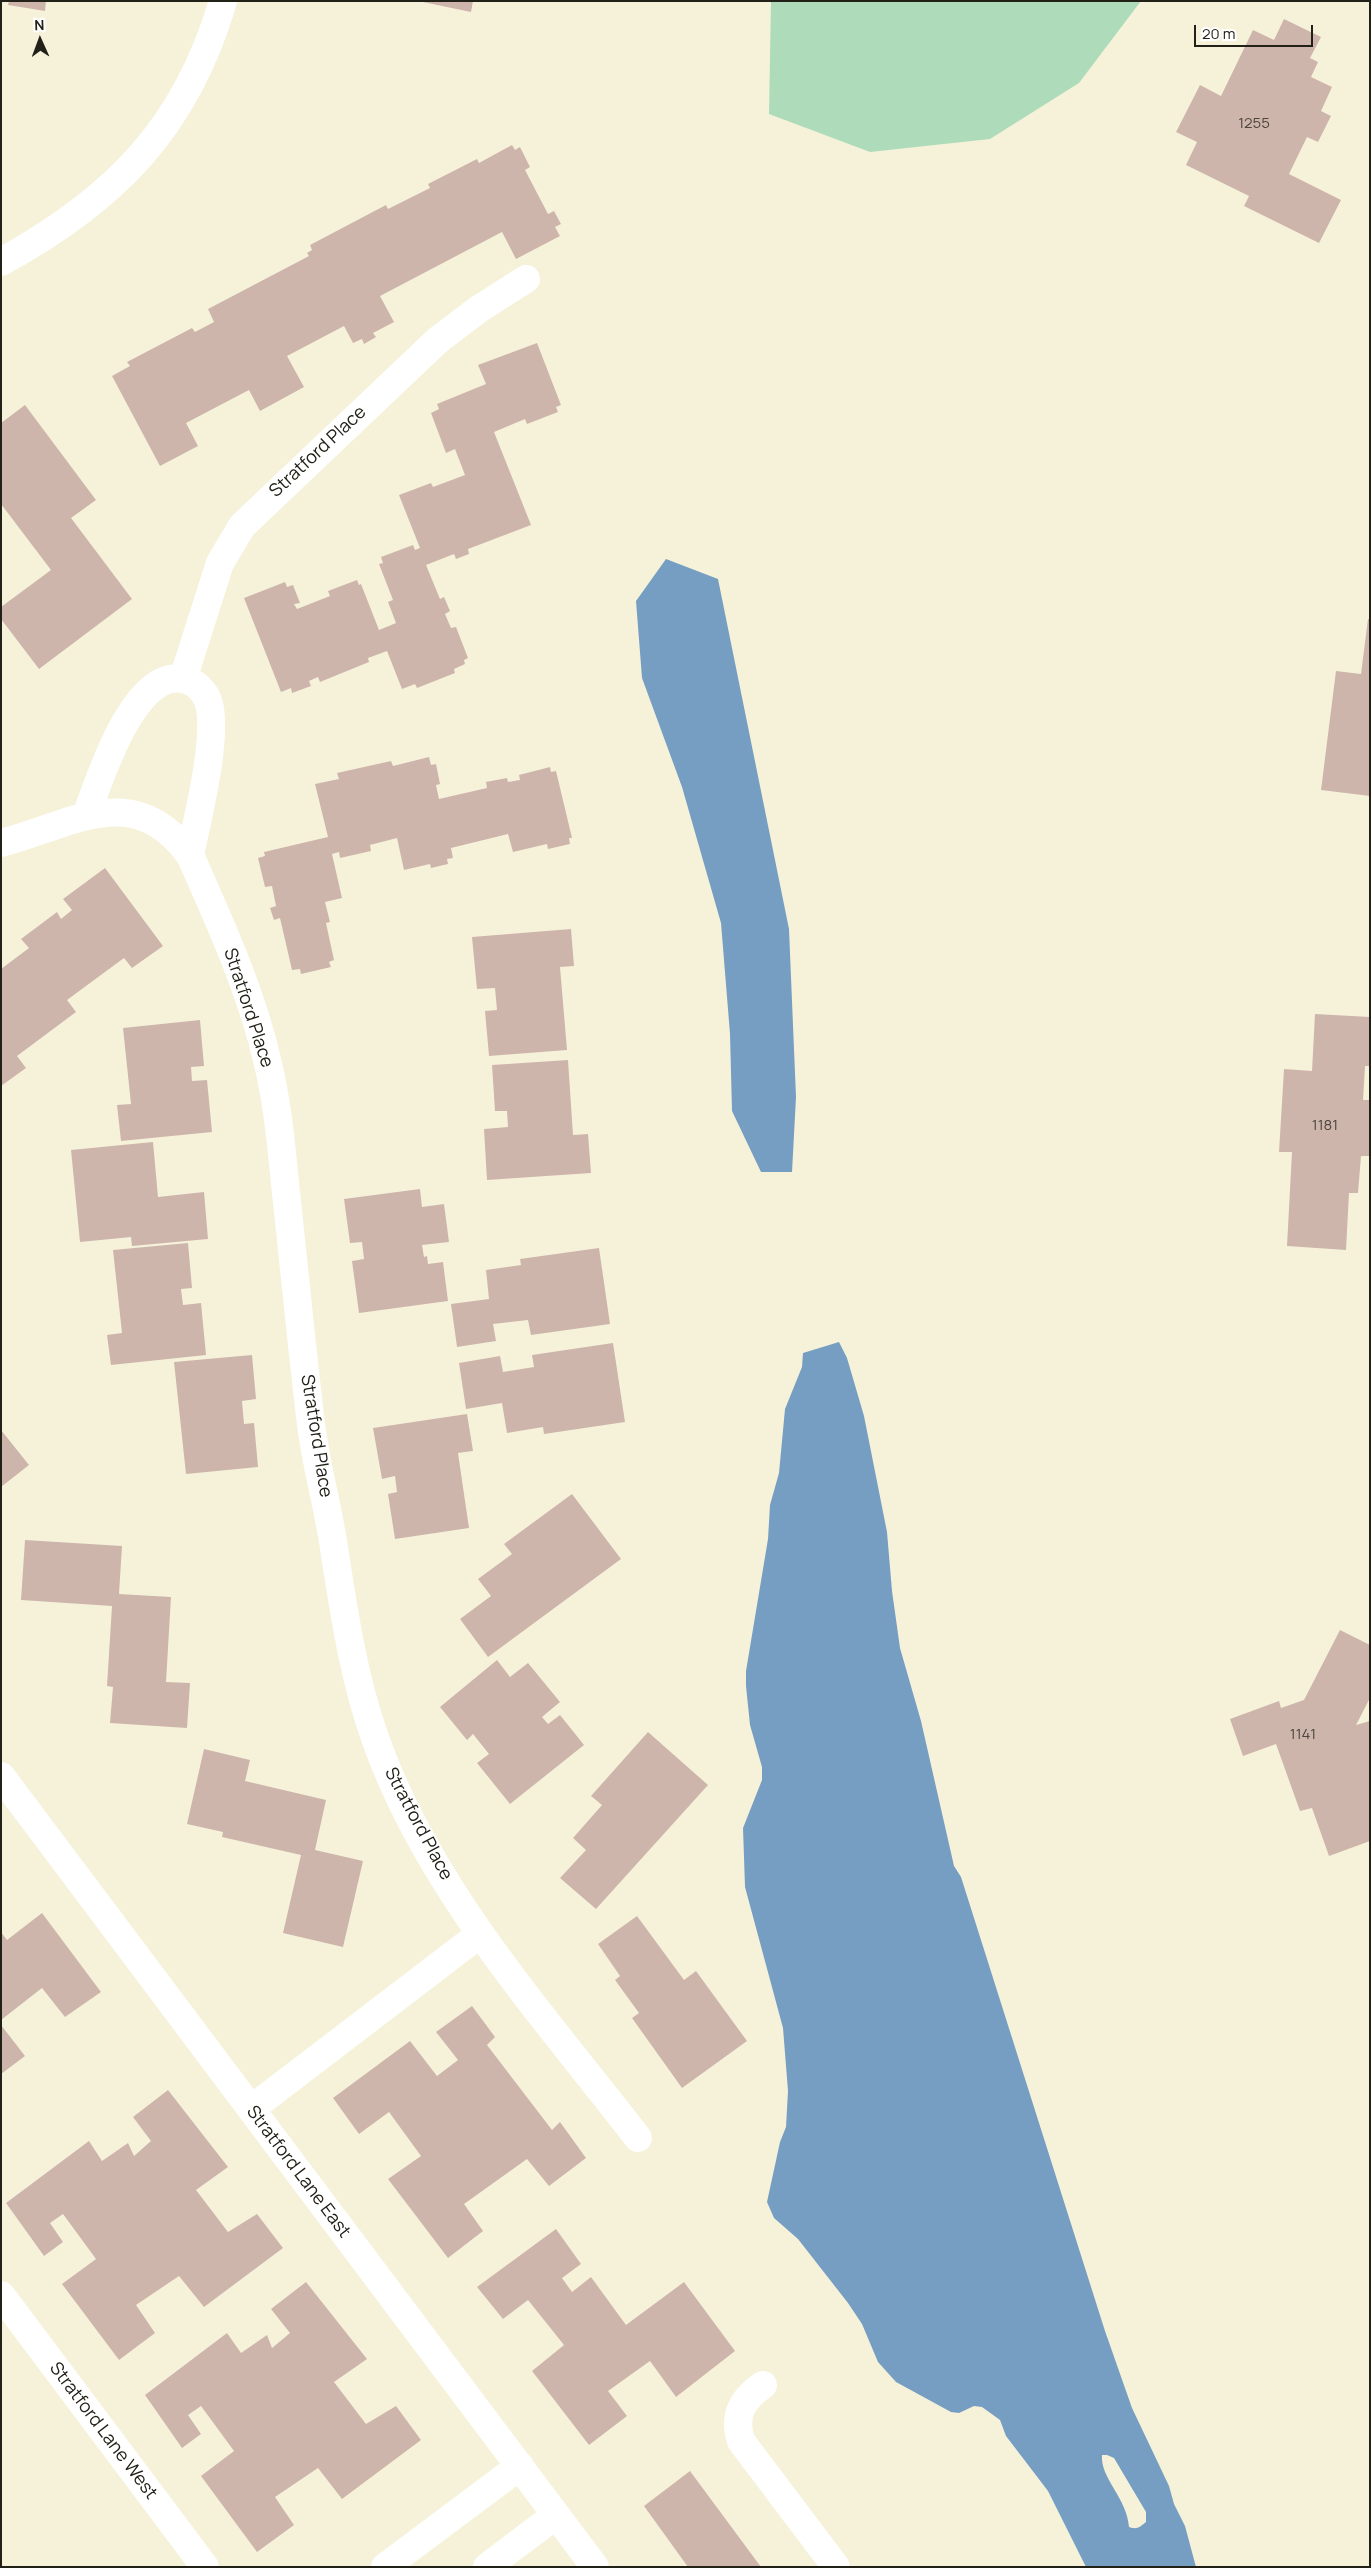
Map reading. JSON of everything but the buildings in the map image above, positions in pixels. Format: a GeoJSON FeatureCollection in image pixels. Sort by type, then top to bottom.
{"type":"FeatureCollection","features":[{"type":"Feature","properties":{"kind":"street"},"geometry":{"type":"LineString","coordinates":[[1,262],[44,238],[87,209],[124,176],[144,153],[178,106],[192,80],[214,29],[223,1]]}},
{"type":"Feature","properties":{"kind":"street","name":"Stratford Place"},"geometry":{"type":"LineString","coordinates":[[183,679],[220,563],[242,526],[438,340],[479,308],[526,279]]}},
{"type":"Feature","properties":{"kind":"street"},"geometry":{"type":"LineString","coordinates":[[86,816],[111,751],[126,721],[153,686],[162,681],[183,679],[198,686],[204,693],[208,701],[211,717],[202,795],[190,856]]}},
{"type":"Feature","properties":{"kind":"street","name":"Stratford Place"},"geometry":{"type":"LineString","coordinates":[[1,843],[86,816],[113,811],[141,816],[169,832],[190,856],[241,977],[268,1065],[279,1125],[312,1429],[334,1542],[346,1631],[362,1700],[376,1740],[403,1803],[427,1848],[480,1934],[638,2138]]}},
{"type":"Feature","properties":{"kind":"street","name":"Stratford Lane East"},"geometry":{"type":"LineString","coordinates":[[1,1776],[595,2567]]}},
{"type":"Feature","properties":{"kind":"street"},"geometry":{"type":"LineString","coordinates":[[251,2109],[480,1934]]}},
{"type":"Feature","properties":{"kind":"street","name":"Stratford Lane West"},"geometry":{"type":"LineString","coordinates":[[1,2295],[205,2567]]}},
{"type":"Feature","properties":{"kind":"street"},"geometry":{"type":"LineString","coordinates":[[763,2385],[750,2394],[739,2413],[738,2426],[741,2441],[836,2567]]}},
{"type":"Feature","properties":{"kind":"street"},"geometry":{"type":"LineString","coordinates":[[386,2567],[520,2466]]}},
{"type":"Feature","properties":{"kind":"street"},"geometry":{"type":"LineString","coordinates":[[487,2567],[556,2515]]}},
{"type":"Feature","properties":{"kind":"green space"},"geometry":{"type":"Polygon","coordinates":[[[771,1],[1141,1],[1079,83],[990,139],[870,152],[769,114],[771,1]]]}},
{"type":"Feature","properties":{"kind":"water"},"geometry":{"type":"Polygon","coordinates":[[[666,559],[718,579],[789,929],[796,1097],[792,1172],[761,1172],[732,1111],[730,1034],[721,923],[682,787],[642,678],[636,601],[666,559]]]}},
{"type":"Feature","properties":{"kind":"water"},"geometry":{"type":"Polygon","coordinates":[[[839,1342],[847,1358],[864,1416],[887,1532],[892,1591],[900,1648],[921,1721],[954,1866],[961,1877],[1105,2331],[1132,2408],[1169,2486],[1174,2504],[1185,2526],[1196,2567],[1086,2567],[1048,2491],[1006,2436],[1000,2420],[982,2407],[974,2406],[959,2413],[951,2412],[896,2382],[878,2362],[862,2324],[848,2303],[798,2239],[774,2218],[767,2202],[780,2142],[786,2127],[788,2091],[783,2028],[745,1887],[743,1828],[762,1780],[762,1767],[750,1725],[746,1671],[768,1539],[770,1505],[779,1473],[785,1409],[802,1367],[803,1353],[839,1342]],[[1102,2455],[1105,2472],[1124,2507],[1129,2527],[1138,2528],[1146,2522],[1146,2512],[1114,2458],[1102,2455]]]}}]}
